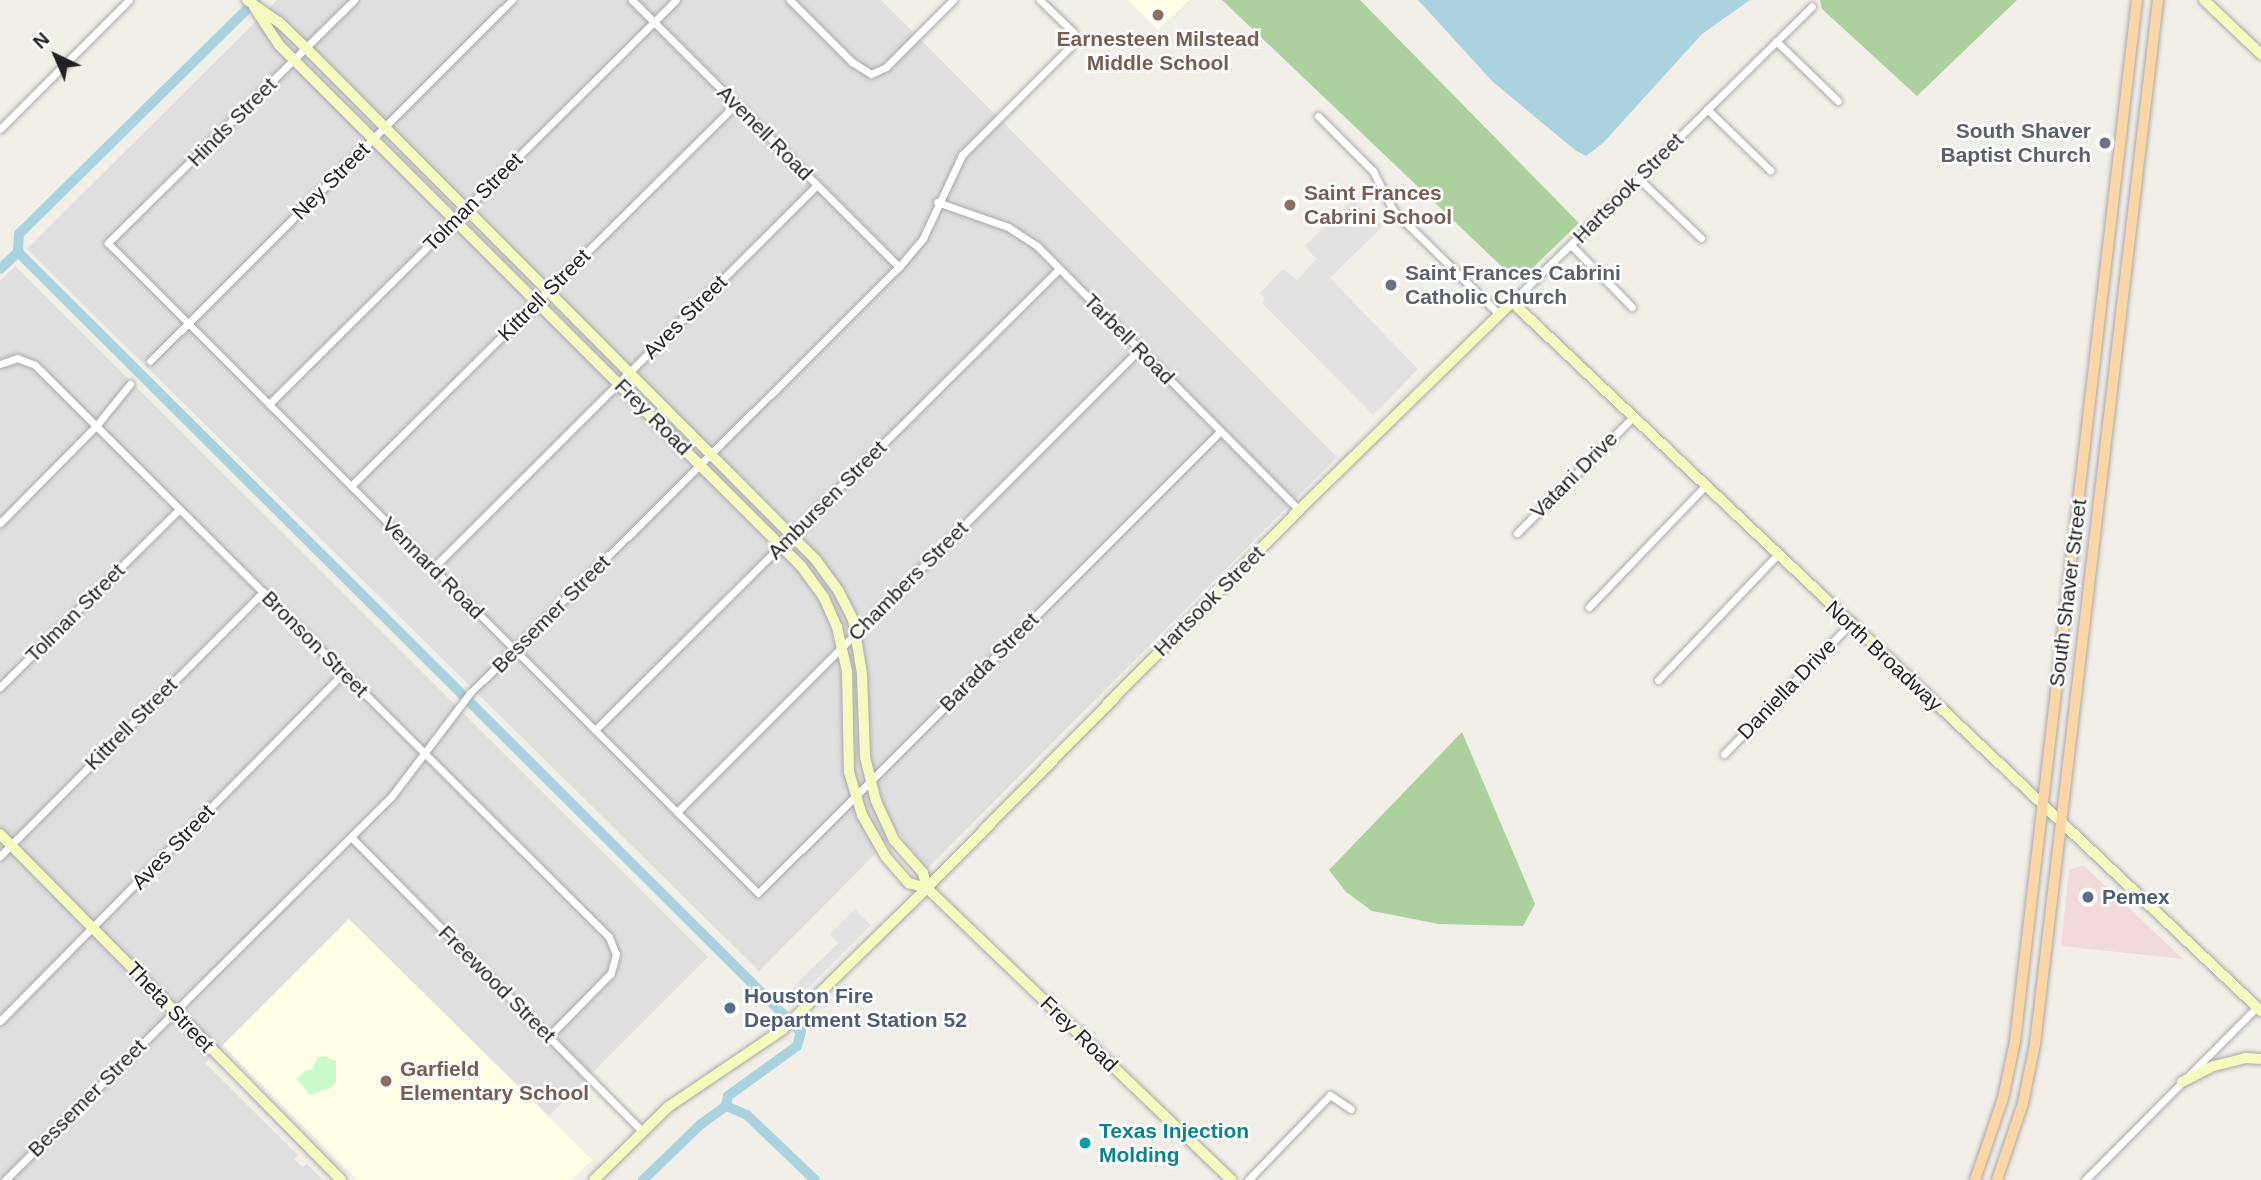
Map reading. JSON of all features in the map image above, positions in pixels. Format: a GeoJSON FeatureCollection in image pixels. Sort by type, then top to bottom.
{"type":"FeatureCollection","features":[{"type":"Feature","properties":{"kind":"main road","name":"South Shaver Street"},"geometry":{"type":"LineString","coordinates":[[1975,1180],[2003,1098],[2015,1041],[2137,0]]}},
{"type":"Feature","properties":{"kind":"main road","name":"South Shaver Street"},"geometry":{"type":"LineString","coordinates":[[1997,1180],[2023,1103],[2035,1044],[2158,0]]}},
{"type":"Feature","properties":{"kind":"main road"},"geometry":{"type":"LineString","coordinates":[[2101,317],[2119,320]]}},
{"type":"Feature","properties":{"kind":"main road"},"geometry":{"type":"LineString","coordinates":[[2085,445],[2106,448]]}},
{"type":"Feature","properties":{"kind":"main road"},"geometry":{"type":"LineString","coordinates":[[2074,540],[2094,542]]}},
{"type":"Feature","properties":{"kind":"main road"},"geometry":{"type":"LineString","coordinates":[[2022,984],[2042,987]]}},
{"type":"Feature","properties":{"kind":"main road"},"geometry":{"type":"LineString","coordinates":[[1988,1144],[2007,1151]]}},
{"type":"Feature","properties":{"kind":"street"},"geometry":{"type":"LineString","coordinates":[[0,129],[129,0]]}},
{"type":"Feature","properties":{"kind":"street","name":"Hinds Street"},"geometry":{"type":"LineString","coordinates":[[108,243],[354,0]]}},
{"type":"Feature","properties":{"kind":"street","name":"Ney Street"},"geometry":{"type":"LineString","coordinates":[[150,361],[512,0]]}},
{"type":"Feature","properties":{"kind":"street","name":"Avenell Road"},"geometry":{"type":"LineString","coordinates":[[632,0],[899,267]]}},
{"type":"Feature","properties":{"kind":"street","name":"Tolman Street"},"geometry":{"type":"LineString","coordinates":[[270,404],[676,0]]}},
{"type":"Feature","properties":{"kind":"street"},"geometry":{"type":"LineString","coordinates":[[790,0],[852,62],[871,74],[886,67],[953,0]]}},
{"type":"Feature","properties":{"kind":"street","name":"Bessemer Street"},"geometry":{"type":"LineString","coordinates":[[5,1180],[391,797],[470,693],[899,267],[923,237],[937,202],[962,155],[1070,47],[1073,32],[1040,0]]}},
{"type":"Feature","properties":{"kind":"street"},"geometry":{"type":"LineString","coordinates":[[2204,0],[2261,54]]}},
{"type":"Feature","properties":{"kind":"street","name":"Frey Road"},"geometry":{"type":"LineString","coordinates":[[251,3],[279,22],[306,48],[792,534],[839,592],[853,620],[862,674],[865,757],[870,781],[885,824],[903,852],[923,873],[927,888]]}},
{"type":"Feature","properties":{"kind":"street","name":"Frey Road"},"geometry":{"type":"LineString","coordinates":[[251,3],[279,45],[801,566],[824,598],[836,628],[847,671],[846,740],[855,796],[886,857],[909,883],[927,888],[1231,1180]]}},
{"type":"Feature","properties":{"kind":"street","name":"Hartsook Street"},"geometry":{"type":"LineString","coordinates":[[594,1180],[668,1107],[783,1029],[798,1015],[927,888],[1299,510],[1812,6]]}},
{"type":"Feature","properties":{"kind":"street"},"geometry":{"type":"LineString","coordinates":[[1776,41],[1838,101]]}},
{"type":"Feature","properties":{"kind":"street","name":"Kittrell Street"},"geometry":{"type":"LineString","coordinates":[[351,486],[736,104]]}},
{"type":"Feature","properties":{"kind":"street"},"geometry":{"type":"LineString","coordinates":[[1707,110],[1770,170]]}},
{"type":"Feature","properties":{"kind":"street"},"geometry":{"type":"LineString","coordinates":[[1318,116],[1373,171],[1393,209],[1499,314]]}},
{"type":"Feature","properties":{"kind":"street"},"geometry":{"type":"LineString","coordinates":[[1638,178],[1701,238]]}},
{"type":"Feature","properties":{"kind":"street","name":"Aves Street"},"geometry":{"type":"LineString","coordinates":[[433,568],[817,185]]}},
{"type":"Feature","properties":{"kind":"street","name":"Tarbell Road"},"geometry":{"type":"LineString","coordinates":[[937,202],[1008,227],[1037,246],[1299,510]]}},
{"type":"Feature","properties":{"kind":"street","name":"Vennard Road"},"geometry":{"type":"LineString","coordinates":[[108,243],[758,893]]}},
{"type":"Feature","properties":{"kind":"street"},"geometry":{"type":"LineString","coordinates":[[1571,245],[1632,307]]}},
{"type":"Feature","properties":{"kind":"street","name":"Ambursen Street"},"geometry":{"type":"LineString","coordinates":[[595,730],[1059,269]]}},
{"type":"Feature","properties":{"kind":"street","name":"North Broadway"},"geometry":{"type":"LineString","coordinates":[[1512,302],[1704,487],[2259,1009]]}},
{"type":"Feature","properties":{"kind":"street","name":"Chambers Street"},"geometry":{"type":"LineString","coordinates":[[677,812],[1140,349]]}},
{"type":"Feature","properties":{"kind":"street","name":"Bronson Street"},"geometry":{"type":"LineString","coordinates":[[0,364],[17,358],[35,365],[609,937],[616,954],[611,973],[549,1036]]}},
{"type":"Feature","properties":{"kind":"street"},"geometry":{"type":"LineString","coordinates":[[0,523],[96,426],[130,384]]}},
{"type":"Feature","properties":{"kind":"street","name":"Vatani Drive"},"geometry":{"type":"LineString","coordinates":[[1517,533],[1632,418]]}},
{"type":"Feature","properties":{"kind":"street","name":"Barada Street"},"geometry":{"type":"LineString","coordinates":[[758,893],[1221,431]]}},
{"type":"Feature","properties":{"kind":"street"},"geometry":{"type":"LineString","coordinates":[[1589,607],[1704,487]]}},
{"type":"Feature","properties":{"kind":"street","name":"Tolman Street"},"geometry":{"type":"LineString","coordinates":[[0,687],[179,509]]}},
{"type":"Feature","properties":{"kind":"street"},"geometry":{"type":"LineString","coordinates":[[1658,680],[1777,555]]}},
{"type":"Feature","properties":{"kind":"street","name":"Kittrell Street"},"geometry":{"type":"LineString","coordinates":[[0,856],[263,592]]}},
{"type":"Feature","properties":{"kind":"street","name":"Daniella Drive"},"geometry":{"type":"LineString","coordinates":[[1724,754],[1850,624]]}},
{"type":"Feature","properties":{"kind":"street","name":"Aves Street"},"geometry":{"type":"LineString","coordinates":[[0,1021],[344,673]]}},
{"type":"Feature","properties":{"kind":"street","name":"Theta Street"},"geometry":{"type":"LineString","coordinates":[[0,834],[341,1180]]}},
{"type":"Feature","properties":{"kind":"street","name":"Freewood Street"},"geometry":{"type":"LineString","coordinates":[[351,837],[642,1131]]}},
{"type":"Feature","properties":{"kind":"street"},"geometry":{"type":"LineString","coordinates":[[2085,1180],[2259,1009]]}},
{"type":"Feature","properties":{"kind":"street"},"geometry":{"type":"LineString","coordinates":[[2182,1082],[2214,1066],[2246,1058],[2261,1059]]}},
{"type":"Feature","properties":{"kind":"street"},"geometry":{"type":"LineString","coordinates":[[1248,1180],[1330,1095],[1351,1109]]}},
{"type":"Feature","properties":{"kind":"shaded area"},"geometry":{"type":"Polygon","coordinates":[[[277,0],[881,0],[1337,457],[926,870],[898,831],[759,971],[27,249],[277,0]]]}},
{"type":"Feature","properties":{"kind":"shaded area","name":"Earnesteen Milstead Middle School"},"geometry":{"type":"Polygon","coordinates":[[[1128,0],[1189,0],[1158,30],[1128,0]]]}},
{"type":"Feature","properties":{"kind":"shaded area"},"geometry":{"type":"Polygon","coordinates":[[[1352,200],[1383,226],[1330,278],[1418,369],[1373,415],[1262,303],[1265,298],[1260,293],[1283,269],[1297,280],[1316,259],[1305,246],[1352,200]]]}},
{"type":"Feature","properties":{"kind":"shaded area"},"geometry":{"type":"Polygon","coordinates":[[[15,266],[708,957],[549,1116],[349,920],[205,1063],[298,1155],[294,1159],[298,1163],[303,1167],[307,1164],[323,1180],[0,1180],[0,281],[15,266]]]}},
{"type":"Feature","properties":{"kind":"shaded area"},"geometry":{"type":"Polygon","coordinates":[[[2083,865],[2183,959],[2061,946],[2069,870],[2083,865]]]}},
{"type":"Feature","properties":{"kind":"shaded area"},"geometry":{"type":"Polygon","coordinates":[[[855,909],[871,925],[791,1005],[783,997],[838,943],[830,934],[855,909]]]}},
{"type":"Feature","properties":{"kind":"shaded area","name":"Garfield Elementary School"},"geometry":{"type":"Polygon","coordinates":[[[349,919],[592,1160],[572,1180],[358,1180],[223,1045],[349,919]]]}},
{"type":"Feature","properties":{"kind":"green space"},"geometry":{"type":"Polygon","coordinates":[[[1222,0],[1360,0],[1579,223],[1518,282],[1222,0]]]}},
{"type":"Feature","properties":{"kind":"green space"},"geometry":{"type":"Polygon","coordinates":[[[1820,0],[2017,0],[1917,96],[1822,9],[1820,0]]]}},
{"type":"Feature","properties":{"kind":"green space"},"geometry":{"type":"Polygon","coordinates":[[[1462,732],[1535,904],[1523,926],[1439,924],[1372,911],[1346,892],[1329,870],[1462,732]]]}},
{"type":"Feature","properties":{"kind":"green space"},"geometry":{"type":"Polygon","coordinates":[[[324,1056],[336,1061],[336,1082],[330,1088],[310,1095],[297,1079],[305,1071],[312,1069],[318,1057],[324,1056]]]}},
{"type":"Feature","properties":{"kind":"water"},"geometry":{"type":"Polygon","coordinates":[[[1418,0],[1750,0],[1702,34],[1603,143],[1586,156],[1575,150],[1493,82],[1418,0]]]}},
{"type":"Feature","properties":{"kind":"waterway"},"geometry":{"type":"LineString","coordinates":[[0,269],[18,252],[19,234],[256,0]]}},
{"type":"Feature","properties":{"kind":"waterway"},"geometry":{"type":"LineString","coordinates":[[18,252],[801,1032],[797,1046],[728,1096],[726,1106],[701,1124],[643,1180]]}},
{"type":"Feature","properties":{"kind":"waterway"},"geometry":{"type":"LineString","coordinates":[[726,1106],[747,1115],[815,1180]]}},
{"type":"Feature","properties":{"kind":"place","name":"Earnesteen Milstead Middle School"},"geometry":{"type":"Point","coordinates":[1158,15]}},
{"type":"Feature","properties":{"kind":"place","name":"South Shaver Baptist Church"},"geometry":{"type":"Point","coordinates":[2105,143]}},
{"type":"Feature","properties":{"kind":"place","name":"Saint Frances Cabrini School"},"geometry":{"type":"Point","coordinates":[1290,205]}},
{"type":"Feature","properties":{"kind":"place","name":"Saint Frances Cabrini Catholic Church"},"geometry":{"type":"Point","coordinates":[1391,285]}},
{"type":"Feature","properties":{"kind":"place","name":"Pemex"},"geometry":{"type":"Point","coordinates":[2088,897]}},
{"type":"Feature","properties":{"kind":"place","name":"Houston Fire Department Station 52"},"geometry":{"type":"Point","coordinates":[730,1008]}},
{"type":"Feature","properties":{"kind":"place","name":"Garfield Elementary School"},"geometry":{"type":"Point","coordinates":[386,1081]}},
{"type":"Feature","properties":{"kind":"place","name":"Texas Injection Molding"},"geometry":{"type":"Point","coordinates":[1085,1143]}}]}
